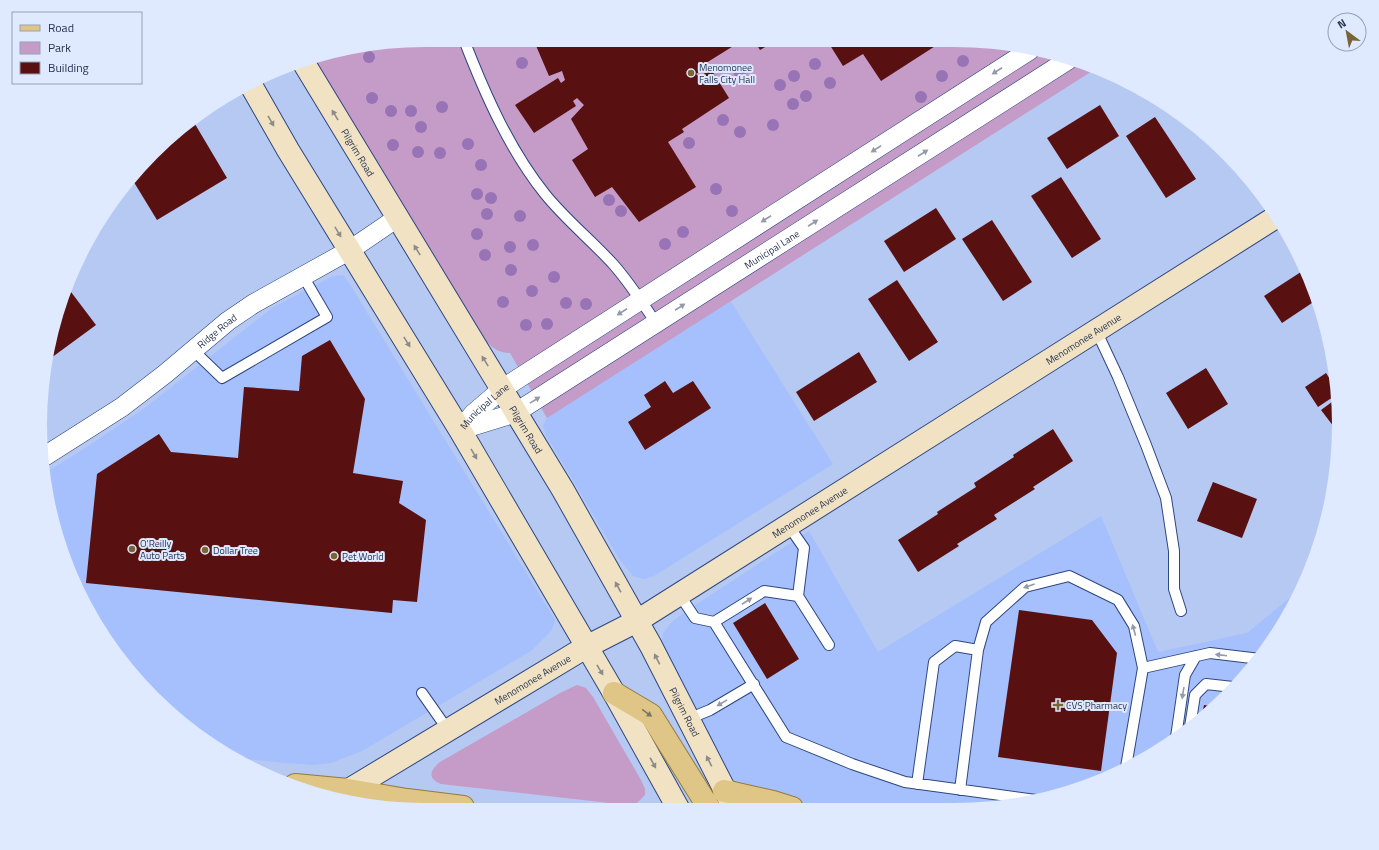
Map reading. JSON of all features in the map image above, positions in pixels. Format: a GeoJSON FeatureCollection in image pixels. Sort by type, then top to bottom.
{"type":"FeatureCollection","features":[{"type":"Feature","properties":{"kind":"main road"},"geometry":{"type":"LineString","coordinates":[[614,692],[651,715],[706,803]]}},
{"type":"Feature","properties":{"kind":"main road"},"geometry":{"type":"LineString","coordinates":[[342,793],[431,803]]}},
{"type":"Feature","properties":{"kind":"main road"},"geometry":{"type":"LineString","coordinates":[[729,800],[776,803]]}},
{"type":"Feature","properties":{"kind":"street","name":"Municipal Lane"},"geometry":{"type":"LineString","coordinates":[[460,430],[473,414],[502,389],[1025,53]]}},
{"type":"Feature","properties":{"kind":"street","name":"Municipal Lane"},"geometry":{"type":"LineString","coordinates":[[460,430],[515,413],[1063,63]]}},
{"type":"Feature","properties":{"kind":"street","name":"Pilgrim Road"},"geometry":{"type":"LineString","coordinates":[[306,66],[563,490],[637,621],[729,800]]}},
{"type":"Feature","properties":{"kind":"street"},"geometry":{"type":"LineString","coordinates":[[253,89],[288,150],[460,430],[586,647],[614,692],[675,803]]}},
{"type":"Feature","properties":{"kind":"street","name":"Ridge Road"},"geometry":{"type":"LineString","coordinates":[[48,454],[122,407],[228,321],[253,304],[350,250],[397,218]]}},
{"type":"Feature","properties":{"kind":"street","name":"Menomonee Avenue"},"geometry":{"type":"LineString","coordinates":[[342,793],[586,647],[637,621],[1271,219]]}},
{"type":"Feature","properties":{"kind":"lane"},"geometry":{"type":"LineString","coordinates":[[467,47],[481,84],[517,153],[532,177],[546,195],[613,264],[641,300],[656,323]]}},
{"type":"Feature","properties":{"kind":"lane"},"geometry":{"type":"LineString","coordinates":[[193,350],[222,378],[327,317],[303,276]]}},
{"type":"Feature","properties":{"kind":"lane"},"geometry":{"type":"LineString","coordinates":[[1096,330],[1144,438],[1166,498],[1174,551],[1174,589],[1181,611]]}},
{"type":"Feature","properties":{"kind":"lane"},"geometry":{"type":"LineString","coordinates":[[788,525],[804,548],[798,596],[829,645]]}},
{"type":"Feature","properties":{"kind":"lane"},"geometry":{"type":"LineString","coordinates":[[960,790],[978,650],[986,622],[1025,587],[1069,576],[1118,600],[1134,626],[1143,668],[1127,761]]}},
{"type":"Feature","properties":{"kind":"lane"},"geometry":{"type":"LineString","coordinates":[[679,594],[695,618],[714,622],[764,590],[798,596]]}},
{"type":"Feature","properties":{"kind":"lane"},"geometry":{"type":"LineString","coordinates":[[714,622],[786,736],[852,764],[905,782],[1018,798]]}},
{"type":"Feature","properties":{"kind":"lane"},"geometry":{"type":"LineString","coordinates":[[917,784],[934,662],[955,646],[978,650]]}},
{"type":"Feature","properties":{"kind":"lane"},"geometry":{"type":"LineString","coordinates":[[1143,668],[1210,653],[1251,658]]}},
{"type":"Feature","properties":{"kind":"lane"},"geometry":{"type":"LineString","coordinates":[[1177,730],[1185,675],[1196,656]]}},
{"type":"Feature","properties":{"kind":"lane"},"geometry":{"type":"LineString","coordinates":[[688,719],[710,710],[754,684]]}},
{"type":"Feature","properties":{"kind":"lane"},"geometry":{"type":"LineString","coordinates":[[1191,719],[1195,695],[1206,684],[1226,686]]}},
{"type":"Feature","properties":{"kind":"lane"},"geometry":{"type":"LineString","coordinates":[[422,693],[448,730]]}},
{"type":"Feature","properties":{"kind":"shaded area"},"geometry":{"type":"Polygon","coordinates":[[[343,275],[351,286],[555,620],[552,630],[531,651],[362,751],[331,763],[313,765],[249,759],[215,739],[176,709],[141,674],[111,635],[86,592],[67,547],[54,499],[50,470],[146,407],[272,308],[333,276],[343,275]]]}},
{"type":"Feature","properties":{"kind":"shaded area"},"geometry":{"type":"Polygon","coordinates":[[[730,300],[833,464],[654,576],[644,579],[633,576],[620,560],[546,435],[543,426],[547,418],[730,300]]]}},
{"type":"Feature","properties":{"kind":"shaded area"},"geometry":{"type":"Polygon","coordinates":[[[1101,516],[1158,652],[1247,633],[1290,598],[1268,635],[1238,674],[1203,709],[1164,739],[1121,764],[1076,783],[1028,796],[979,802],[797,803],[741,786],[730,779],[661,644],[663,634],[671,623],[686,611],[809,531],[878,652],[1101,516]]]}},
{"type":"Feature","properties":{"kind":"green space"},"geometry":{"type":"Polygon","coordinates":[[[425,47],[954,47],[1003,50],[1028,54],[1076,67],[1090,72],[547,418],[510,353],[497,350],[487,342],[317,63],[351,54],[376,50],[425,47]]]}},
{"type":"Feature","properties":{"kind":"green space"},"geometry":{"type":"Polygon","coordinates":[[[577,685],[586,688],[593,697],[645,789],[645,795],[637,803],[609,803],[441,784],[434,780],[432,777],[432,771],[440,762],[560,693],[577,685]]]}},
{"type":"Feature","properties":{"kind":"building"},"geometry":{"type":"Polygon","coordinates":[[[537,47],[732,47],[698,68],[700,71],[696,74],[699,77],[711,69],[729,98],[682,129],[684,132],[668,142],[696,187],[639,222],[612,187],[595,197],[572,160],[588,149],[571,119],[584,105],[577,98],[573,101],[576,106],[534,133],[515,105],[558,78],[561,83],[565,80],[562,71],[549,76],[537,47]]]}},
{"type":"Feature","properties":{"kind":"building"},"geometry":{"type":"Polygon","coordinates":[[[758,47],[765,47],[760,50],[758,47]]]}},
{"type":"Feature","properties":{"kind":"building"},"geometry":{"type":"Polygon","coordinates":[[[831,47],[934,47],[881,81],[863,54],[843,66],[831,47]]]}},
{"type":"Feature","properties":{"kind":"building"},"geometry":{"type":"Polygon","coordinates":[[[1100,105],[1119,136],[1067,169],[1047,138],[1100,105]]]}},
{"type":"Feature","properties":{"kind":"building"},"geometry":{"type":"Polygon","coordinates":[[[1155,117],[1196,179],[1166,198],[1126,136],[1155,117]]]}},
{"type":"Feature","properties":{"kind":"building"},"geometry":{"type":"Polygon","coordinates":[[[195,125],[227,178],[157,220],[135,183],[158,158],[195,125]]]}},
{"type":"Feature","properties":{"kind":"building"},"geometry":{"type":"Polygon","coordinates":[[[1061,177],[1101,239],[1072,258],[1031,196],[1061,177]]]}},
{"type":"Feature","properties":{"kind":"building"},"geometry":{"type":"Polygon","coordinates":[[[936,208],[956,239],[904,272],[884,241],[936,208]]]}},
{"type":"Feature","properties":{"kind":"building"},"geometry":{"type":"Polygon","coordinates":[[[992,220],[1032,282],[1003,301],[962,239],[992,220]]]}},
{"type":"Feature","properties":{"kind":"building"},"geometry":{"type":"Polygon","coordinates":[[[1300,273],[1312,303],[1282,323],[1264,296],[1300,273]]]}},
{"type":"Feature","properties":{"kind":"building"},"geometry":{"type":"Polygon","coordinates":[[[897,280],[938,342],[909,361],[868,299],[897,280]]]}},
{"type":"Feature","properties":{"kind":"building"},"geometry":{"type":"Polygon","coordinates":[[[71,292],[96,325],[53,356],[60,327],[71,292]]]}},
{"type":"Feature","properties":{"kind":"building"},"geometry":{"type":"Polygon","coordinates":[[[330,340],[365,399],[353,473],[403,481],[399,503],[426,520],[417,602],[393,600],[392,613],[86,583],[97,474],[159,434],[171,452],[238,458],[244,387],[299,391],[302,356],[330,340]]]}},
{"type":"Feature","properties":{"kind":"building"},"geometry":{"type":"Polygon","coordinates":[[[859,352],[877,382],[814,421],[796,392],[859,352]]]}},
{"type":"Feature","properties":{"kind":"building"},"geometry":{"type":"Polygon","coordinates":[[[1206,368],[1228,404],[1188,429],[1166,393],[1206,368]]]}},
{"type":"Feature","properties":{"kind":"building"},"geometry":{"type":"Polygon","coordinates":[[[1326,373],[1329,378],[1331,398],[1318,407],[1305,387],[1326,373]]]}},
{"type":"Feature","properties":{"kind":"building"},"geometry":{"type":"Polygon","coordinates":[[[665,381],[673,393],[693,381],[711,408],[645,450],[628,422],[651,407],[644,395],[665,381]]]}},
{"type":"Feature","properties":{"kind":"building"},"geometry":{"type":"Polygon","coordinates":[[[1331,403],[1332,424],[1321,410],[1331,403]]]}},
{"type":"Feature","properties":{"kind":"building"},"geometry":{"type":"Polygon","coordinates":[[[1053,429],[1073,461],[1033,487],[1035,489],[994,515],[997,519],[957,544],[959,546],[918,572],[898,540],[938,514],[937,512],[976,487],[974,483],[1053,429]]]}},
{"type":"Feature","properties":{"kind":"building"},"geometry":{"type":"Polygon","coordinates":[[[1213,482],[1257,499],[1242,538],[1197,521],[1213,482]]]}},
{"type":"Feature","properties":{"kind":"building"},"geometry":{"type":"Polygon","coordinates":[[[765,603],[799,659],[767,679],[733,623],[765,603]]]}},
{"type":"Feature","properties":{"kind":"building","name":"CVS Pharmacy"},"geometry":{"type":"Polygon","coordinates":[[[1019,610],[1092,620],[1117,653],[1101,771],[998,757],[1019,610]]]}},
{"type":"Feature","properties":{"kind":"place","name":"Menomonee Falls City Hall"},"geometry":{"type":"Point","coordinates":[691,73]}},
{"type":"Feature","properties":{"kind":"place","name":"O'Reilly Auto Parts"},"geometry":{"type":"Point","coordinates":[132,549]}},
{"type":"Feature","properties":{"kind":"place","name":"Dollar Tree"},"geometry":{"type":"Point","coordinates":[205,550]}},
{"type":"Feature","properties":{"kind":"place","name":"Pet World"},"geometry":{"type":"Point","coordinates":[334,556]}},
{"type":"Feature","properties":{"kind":"place","name":"CVS Pharmacy"},"geometry":{"type":"Point","coordinates":[1058,705]}}]}
